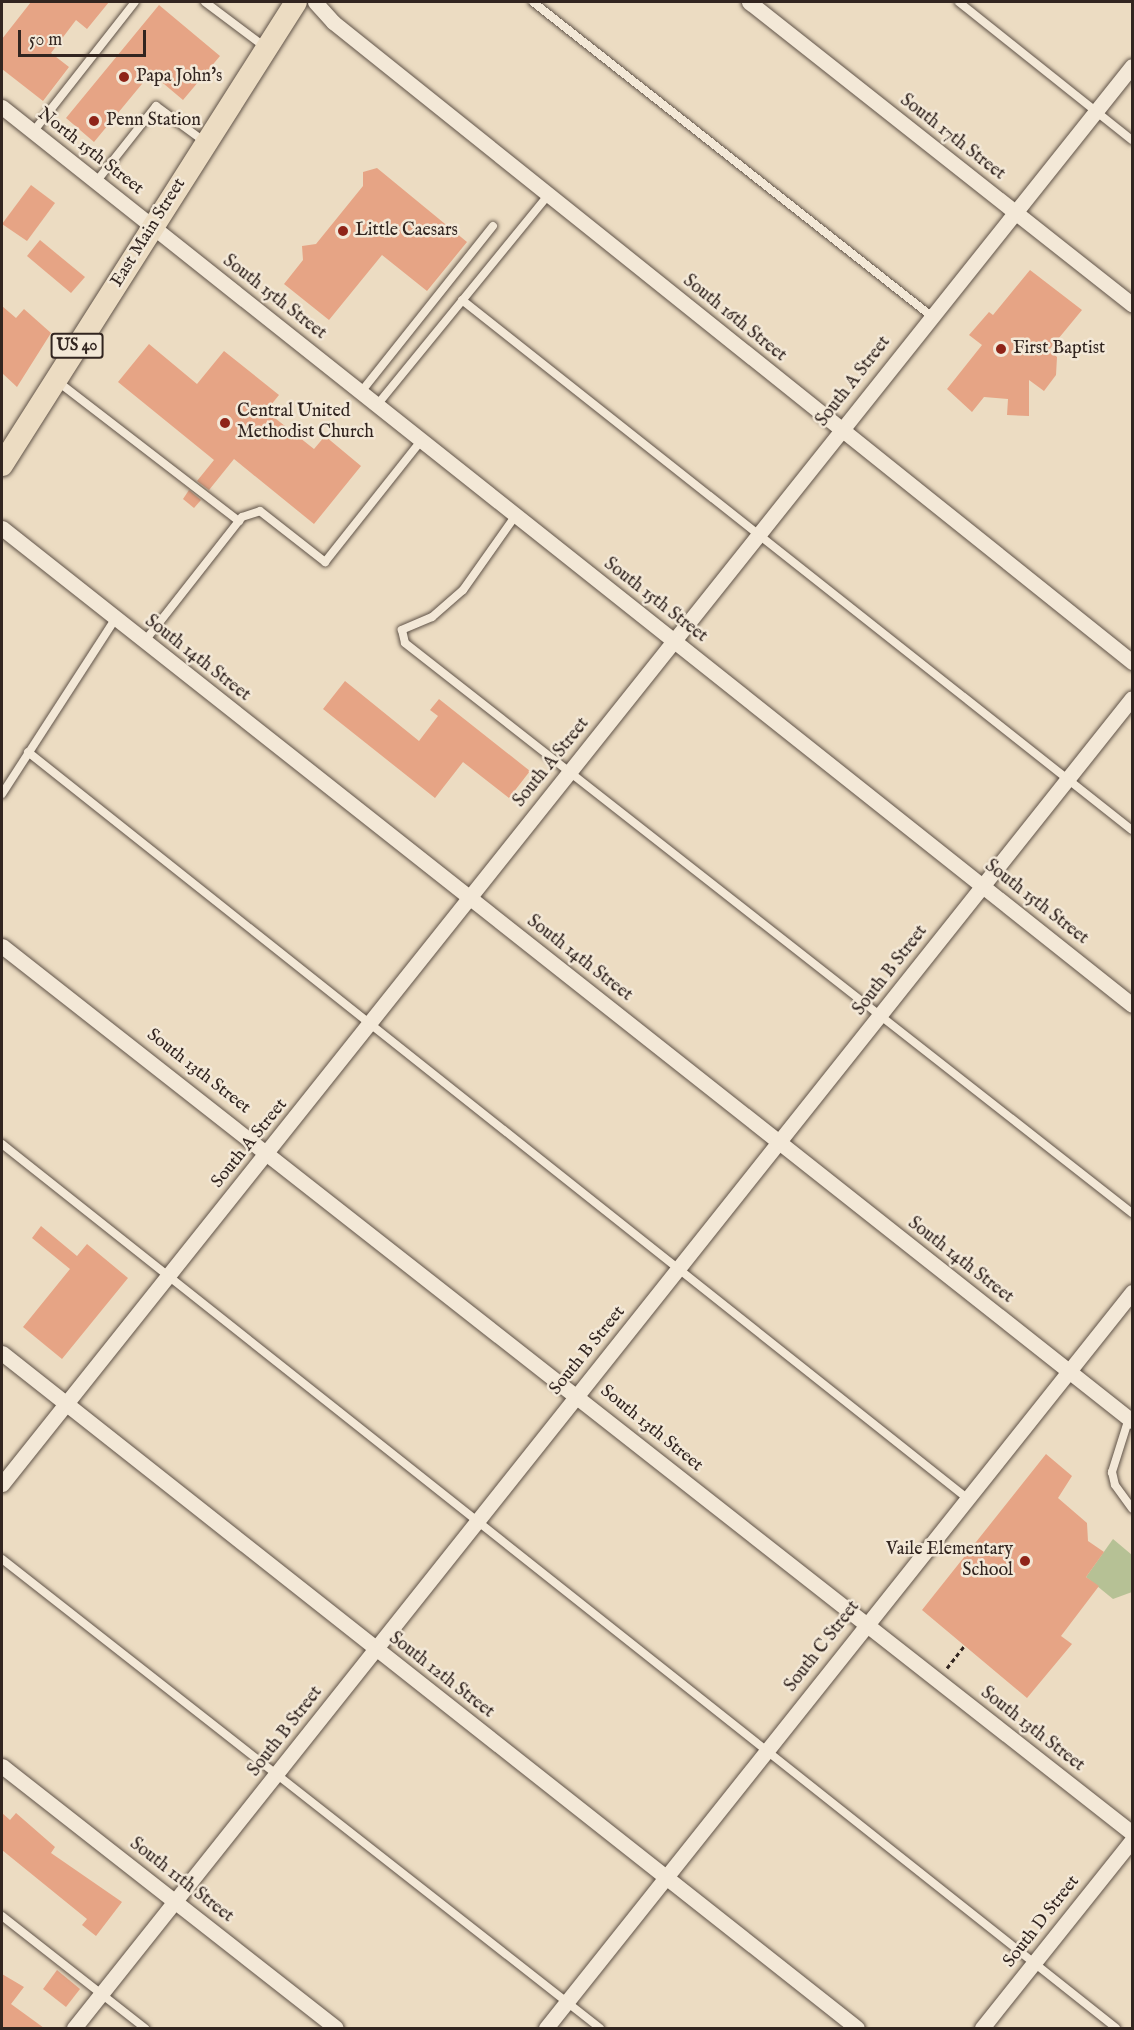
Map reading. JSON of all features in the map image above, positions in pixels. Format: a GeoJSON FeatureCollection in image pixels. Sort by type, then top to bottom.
{"type":"FeatureCollection","features":[{"type":"Feature","properties":{"kind":"main road","name":"East Main Street"},"geometry":{"type":"LineString","coordinates":[[2,465],[296,2]]}},
{"type":"Feature","properties":{"kind":"street","name":"South 16th Street"},"geometry":{"type":"LineString","coordinates":[[315,2],[333,22],[1132,662]]}},
{"type":"Feature","properties":{"kind":"street","name":"South 17th Street"},"geometry":{"type":"LineString","coordinates":[[749,2],[1132,304]]}},
{"type":"Feature","properties":{"kind":"street","name":"South A Street"},"geometry":{"type":"LineString","coordinates":[[2,1484],[841,431],[930,315],[1132,66]]}},
{"type":"Feature","properties":{"kind":"street","name":"North 15th Street"},"geometry":{"type":"LineString","coordinates":[[2,107],[153,227]]}},
{"type":"Feature","properties":{"kind":"street","name":"South 15th Street"},"geometry":{"type":"LineString","coordinates":[[153,227],[1132,1005]]}},
{"type":"Feature","properties":{"kind":"street","name":"South 14th Street"},"geometry":{"type":"LineString","coordinates":[[2,528],[1131,1420]]}},
{"type":"Feature","properties":{"kind":"street","name":"South B Street"},"geometry":{"type":"LineString","coordinates":[[74,2028],[883,1014],[1132,698]]}},
{"type":"Feature","properties":{"kind":"street","name":"South 13th Street"},"geometry":{"type":"LineString","coordinates":[[2,946],[269,1151],[1132,1833]]}},
{"type":"Feature","properties":{"kind":"street","name":"South C Street"},"geometry":{"type":"LineString","coordinates":[[546,2028],[1132,1292]]}},
{"type":"Feature","properties":{"kind":"street","name":"South 12th Street"},"geometry":{"type":"LineString","coordinates":[[2,1353],[857,2028]]}},
{"type":"Feature","properties":{"kind":"street","name":"South 11th Street"},"geometry":{"type":"LineString","coordinates":[[2,1766],[336,2028]]}},
{"type":"Feature","properties":{"kind":"street","name":"South D Street"},"geometry":{"type":"LineString","coordinates":[[982,2028],[1132,1840]]}},
{"type":"Feature","properties":{"kind":"lane"},"geometry":{"type":"LineString","coordinates":[[33,132],[135,2]]}},
{"type":"Feature","properties":{"kind":"lane"},"geometry":{"type":"LineString","coordinates":[[205,2],[266,48]]}},
{"type":"Feature","properties":{"kind":"lane"},"geometry":{"type":"LineString","coordinates":[[533,2],[930,315]]}},
{"type":"Feature","properties":{"kind":"lane"},"geometry":{"type":"LineString","coordinates":[[960,2],[1132,140]]}},
{"type":"Feature","properties":{"kind":"lane"},"geometry":{"type":"LineString","coordinates":[[96,182],[156,106],[206,143]]}},
{"type":"Feature","properties":{"kind":"lane"},"geometry":{"type":"LineString","coordinates":[[376,405],[548,195]]}},
{"type":"Feature","properties":{"kind":"lane"},"geometry":{"type":"LineString","coordinates":[[361,392],[493,226]]}},
{"type":"Feature","properties":{"kind":"lane"},"geometry":{"type":"LineString","coordinates":[[462,300],[1132,830]]}},
{"type":"Feature","properties":{"kind":"lane"},"geometry":{"type":"LineString","coordinates":[[55,381],[239,521]]}},
{"type":"Feature","properties":{"kind":"lane"},"geometry":{"type":"LineString","coordinates":[[144,642],[239,521],[260,512],[325,561],[422,441]]}},
{"type":"Feature","properties":{"kind":"lane"},"geometry":{"type":"LineString","coordinates":[[516,516],[463,590],[432,616],[402,630],[405,643],[883,1014],[1132,1213]]}},
{"type":"Feature","properties":{"kind":"lane"},"geometry":{"type":"LineString","coordinates":[[2,794],[115,619]]}},
{"type":"Feature","properties":{"kind":"lane"},"geometry":{"type":"LineString","coordinates":[[28,752],[968,1498]]}},
{"type":"Feature","properties":{"kind":"lane"},"geometry":{"type":"LineString","coordinates":[[2,1144],[479,1520],[1116,2028]]}},
{"type":"Feature","properties":{"kind":"lane"},"geometry":{"type":"LineString","coordinates":[[1131,1420],[1112,1472],[1115,1485],[1132,1508]]}},
{"type":"Feature","properties":{"kind":"lane"},"geometry":{"type":"LineString","coordinates":[[2,1559],[600,2028]]}},
{"type":"Feature","properties":{"kind":"lane"},"geometry":{"type":"LineString","coordinates":[[2,1916],[145,2028]]}},
{"type":"Feature","properties":{"kind":"path"},"geometry":{"type":"LineString","coordinates":[[937,1681],[964,1646]]}},
{"type":"Feature","properties":{"kind":"green space"},"geometry":{"type":"Polygon","coordinates":[[[1113,1539],[1132,1555],[1132,1592],[1113,1599],[1086,1577],[1113,1539]]]}},
{"type":"Feature","properties":{"kind":"building"},"geometry":{"type":"Polygon","coordinates":[[[31,2],[109,2],[87,29],[76,20],[51,53],[69,67],[43,101],[2,69],[2,39],[31,2]]]}},
{"type":"Feature","properties":{"kind":"building"},"geometry":{"type":"Polygon","coordinates":[[[159,5],[220,56],[183,100],[151,73],[94,142],[66,118],[159,5]]]}},
{"type":"Feature","properties":{"kind":"building"},"geometry":{"type":"Polygon","coordinates":[[[377,168],[467,242],[427,291],[382,255],[329,320],[284,284],[303,260],[302,246],[316,244],[363,186],[363,172],[377,168]]]}},
{"type":"Feature","properties":{"kind":"building"},"geometry":{"type":"Polygon","coordinates":[[[31,185],[55,203],[27,241],[2,224],[31,185]]]}},
{"type":"Feature","properties":{"kind":"building"},"geometry":{"type":"Polygon","coordinates":[[[40,240],[85,277],[71,293],[27,256],[40,240]]]}},
{"type":"Feature","properties":{"kind":"building"},"geometry":{"type":"Polygon","coordinates":[[[1030,270],[1082,310],[1049,350],[1057,357],[1056,375],[1044,391],[1029,380],[1029,416],[1007,415],[1008,399],[984,397],[972,412],[947,389],[982,345],[969,335],[989,312],[993,315],[1030,270]]]}},
{"type":"Feature","properties":{"kind":"building"},"geometry":{"type":"Polygon","coordinates":[[[2,306],[16,318],[24,309],[51,333],[17,387],[2,373],[2,306]]]}},
{"type":"Feature","properties":{"kind":"building","name":"Central United Methodist Church"},"geometry":{"type":"Polygon","coordinates":[[[149,344],[197,384],[224,351],[279,395],[266,411],[314,449],[325,436],[361,466],[314,524],[234,459],[209,490],[197,481],[214,460],[118,382],[149,344]]]}},
{"type":"Feature","properties":{"kind":"building"},"geometry":{"type":"Polygon","coordinates":[[[189,490],[201,500],[194,508],[183,499],[189,490]]]}},
{"type":"Feature","properties":{"kind":"building"},"geometry":{"type":"Polygon","coordinates":[[[345,681],[419,741],[438,716],[430,710],[439,699],[530,771],[509,798],[463,762],[435,798],[323,709],[345,681]]]}},
{"type":"Feature","properties":{"kind":"building"},"geometry":{"type":"Polygon","coordinates":[[[41,1226],[77,1256],[87,1244],[128,1278],[62,1359],[23,1327],[70,1269],[32,1238],[41,1226]]]}},
{"type":"Feature","properties":{"kind":"building","name":"Vaile Elementary School"},"geometry":{"type":"Polygon","coordinates":[[[1046,1454],[1072,1476],[1058,1498],[1087,1523],[1088,1541],[1104,1552],[1086,1577],[1099,1586],[1061,1636],[1072,1644],[1027,1698],[922,1610],[1046,1454]]]}},
{"type":"Feature","properties":{"kind":"building"},"geometry":{"type":"Polygon","coordinates":[[[2,1813],[10,1820],[16,1813],[55,1847],[51,1853],[122,1902],[96,1936],[82,1925],[87,1919],[2,1850],[2,1813]]]}},
{"type":"Feature","properties":{"kind":"building"},"geometry":{"type":"Polygon","coordinates":[[[57,1970],[80,1989],[66,2007],[43,1989],[57,1970]]]}},
{"type":"Feature","properties":{"kind":"building"},"geometry":{"type":"Polygon","coordinates":[[[2,1974],[24,1987],[11,2004],[44,2028],[2,2028],[2,1974]]]}},
{"type":"Feature","properties":{"kind":"place","name":"Papa John's"},"geometry":{"type":"Point","coordinates":[124,77]}},
{"type":"Feature","properties":{"kind":"place","name":"Penn Station"},"geometry":{"type":"Point","coordinates":[94,121]}},
{"type":"Feature","properties":{"kind":"place","name":"Little Caesars"},"geometry":{"type":"Point","coordinates":[343,231]}},
{"type":"Feature","properties":{"kind":"place","name":"First Baptist"},"geometry":{"type":"Point","coordinates":[1001,349]}},
{"type":"Feature","properties":{"kind":"place","name":"Central United Methodist Church"},"geometry":{"type":"Point","coordinates":[225,423]}},
{"type":"Feature","properties":{"kind":"place","name":"Vaile Elementary School"},"geometry":{"type":"Point","coordinates":[1025,1561]}}]}
